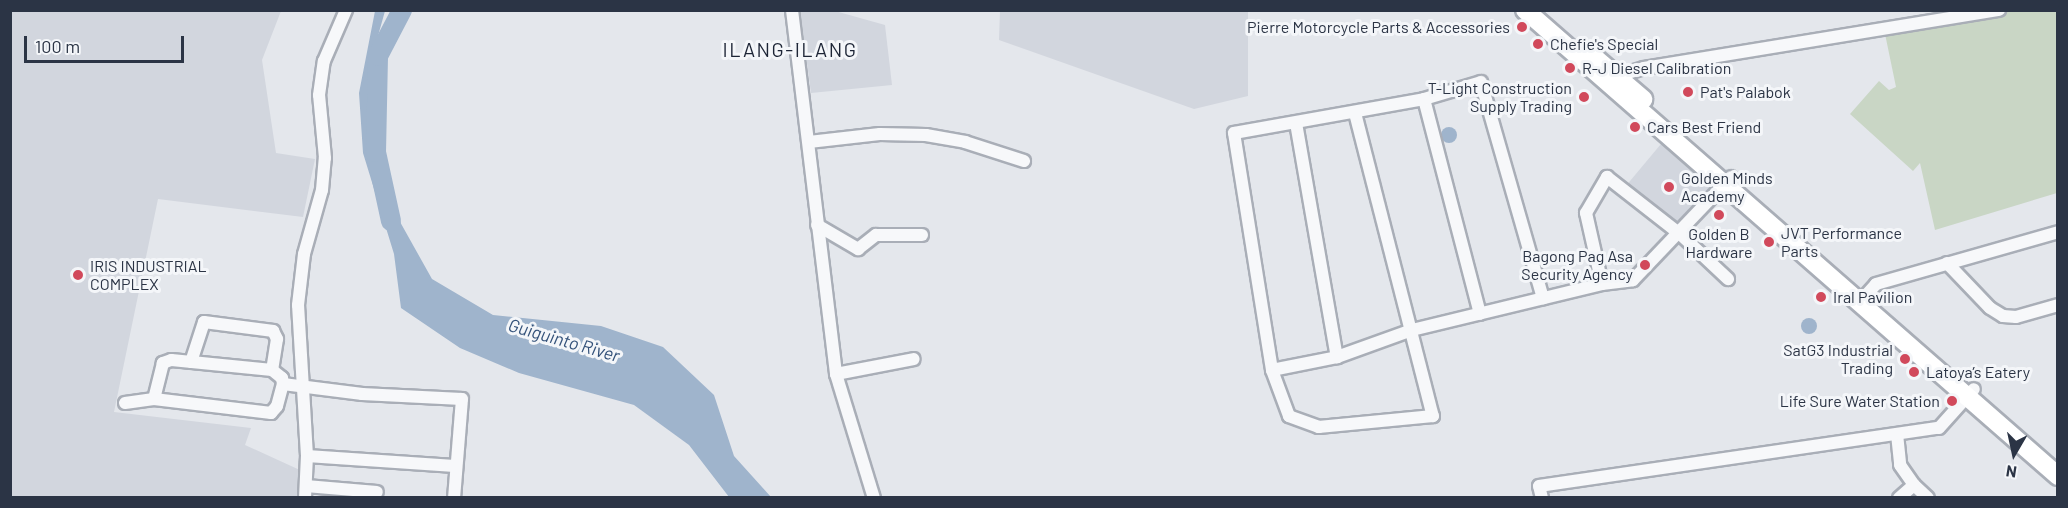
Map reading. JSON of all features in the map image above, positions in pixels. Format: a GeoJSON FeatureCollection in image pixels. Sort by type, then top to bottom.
{"type":"FeatureCollection","features":[{"type":"Feature","properties":{"kind":"highway"},"geometry":{"type":"LineString","coordinates":[[1525,10],[1614,81]]}},
{"type":"Feature","properties":{"kind":"highway"},"geometry":{"type":"LineString","coordinates":[[1540,10],[1614,81],[1970,393],[2058,476]]}},
{"type":"Feature","properties":{"kind":"highway"},"geometry":{"type":"LineString","coordinates":[[1970,393],[2058,462]]}},
{"type":"Feature","properties":{"kind":"street"},"geometry":{"type":"LineString","coordinates":[[346,10],[328,50],[319,95],[325,158],[322,190],[304,254],[298,305],[307,456],[305,492],[377,492]]}},
{"type":"Feature","properties":{"kind":"street"},"geometry":{"type":"LineString","coordinates":[[792,10],[836,374],[874,498]]}},
{"type":"Feature","properties":{"kind":"street"},"geometry":{"type":"LineString","coordinates":[[1614,81],[1644,68],[1999,10]]}},
{"type":"Feature","properties":{"kind":"street"},"geometry":{"type":"LineString","coordinates":[[1355,113],[1433,416],[1307,426],[1289,416],[1272,370],[1234,133],[1424,99],[1481,82],[1543,298]]}},
{"type":"Feature","properties":{"kind":"street"},"geometry":{"type":"LineString","coordinates":[[1424,99],[1480,314]]}},
{"type":"Feature","properties":{"kind":"street"},"geometry":{"type":"LineString","coordinates":[[1296,123],[1337,357]]}},
{"type":"Feature","properties":{"kind":"street"},"geometry":{"type":"LineString","coordinates":[[809,142],[880,134],[926,135],[965,142],[1024,161]]}},
{"type":"Feature","properties":{"kind":"street"},"geometry":{"type":"LineString","coordinates":[[1602,284],[1586,213],[1607,177],[1680,234],[1728,279]]}},
{"type":"Feature","properties":{"kind":"street"},"geometry":{"type":"LineString","coordinates":[[1272,370],[1337,357],[1412,330],[1602,284],[1633,280],[1680,234],[1727,181]]}},
{"type":"Feature","properties":{"kind":"street"},"geometry":{"type":"LineString","coordinates":[[817,225],[858,249],[876,235],[922,235]]}},
{"type":"Feature","properties":{"kind":"street"},"geometry":{"type":"LineString","coordinates":[[1862,299],[1876,284],[2058,232]]}},
{"type":"Feature","properties":{"kind":"street"},"geometry":{"type":"LineString","coordinates":[[1947,263],[1990,308],[2003,316],[2016,317],[2057,306]]}},
{"type":"Feature","properties":{"kind":"street"},"geometry":{"type":"LineString","coordinates":[[191,362],[204,322],[273,331],[277,339],[272,370]]}},
{"type":"Feature","properties":{"kind":"street"},"geometry":{"type":"LineString","coordinates":[[836,374],[914,359]]}},
{"type":"Feature","properties":{"kind":"street"},"geometry":{"type":"LineString","coordinates":[[125,403],[154,399],[271,413],[277,406],[283,384],[282,378],[272,370],[191,362],[163,363],[154,399]]}},
{"type":"Feature","properties":{"kind":"street"},"geometry":{"type":"LineString","coordinates":[[283,384],[304,388],[462,399],[454,498]]}},
{"type":"Feature","properties":{"kind":"street"},"geometry":{"type":"LineString","coordinates":[[1542,498],[1539,486],[1939,428],[1970,393]]}},
{"type":"Feature","properties":{"kind":"street"},"geometry":{"type":"LineString","coordinates":[[1897,434],[1900,465],[1914,486],[1928,498]]}},
{"type":"Feature","properties":{"kind":"street"},"geometry":{"type":"LineString","coordinates":[[307,456],[455,466]]}},
{"type":"Feature","properties":{"kind":"street"},"geometry":{"type":"LineString","coordinates":[[1899,498],[1914,486]]}},
{"type":"Feature","properties":{"kind":"shaded area"},"geometry":{"type":"Polygon","coordinates":[[[10,11],[281,11],[262,60],[276,153],[315,159],[303,217],[158,199],[114,412],[251,428],[245,445],[302,471],[298,497],[11,497],[10,11]]]}},
{"type":"Feature","properties":{"kind":"shaded area"},"geometry":{"type":"Polygon","coordinates":[[[800,11],[835,11],[885,25],[892,85],[811,93],[800,11]]]}},
{"type":"Feature","properties":{"kind":"shaded area"},"geometry":{"type":"Polygon","coordinates":[[[1000,11],[1248,11],[1248,96],[1194,109],[999,40],[1000,11]]]}},
{"type":"Feature","properties":{"kind":"shaded area","name":"Golden Minds Academy"},"geometry":{"type":"Polygon","coordinates":[[[1661,144],[1712,187],[1677,229],[1626,186],[1661,144]]]}},
{"type":"Feature","properties":{"kind":"green space"},"geometry":{"type":"Polygon","coordinates":[[[2002,11],[2057,11],[2057,193],[1935,230],[1920,163],[1913,171],[1850,114],[1879,81],[1889,90],[1896,87],[1884,29],[2002,11]]]}},
{"type":"Feature","properties":{"kind":"water"},"geometry":{"type":"Polygon","coordinates":[[[375,11],[385,11],[369,68],[385,195],[432,279],[493,315],[601,326],[663,347],[714,395],[734,456],[771,497],[729,497],[689,445],[634,405],[519,373],[460,348],[401,308],[394,254],[363,153],[359,93],[375,11]]]}},
{"type":"Feature","properties":{"kind":"water"},"geometry":{"type":"Polygon","coordinates":[[[1449,127],[1457,135],[1449,143],[1441,135],[1449,127]]]}},
{"type":"Feature","properties":{"kind":"water"},"geometry":{"type":"Polygon","coordinates":[[[1806,318],[1812,318],[1817,326],[1815,332],[1806,334],[1801,329],[1801,323],[1806,318]]]}},
{"type":"Feature","properties":{"kind":"waterway","name":"Guiguinto River"},"geometry":{"type":"LineString","coordinates":[[391,221],[376,152],[378,56],[402,10]]}},
{"type":"Feature","properties":{"kind":"place","name":"Pierre Motorcycle Parts & Accessories"},"geometry":{"type":"Point","coordinates":[1522,27]}},
{"type":"Feature","properties":{"kind":"place","name":"Chefie's Special"},"geometry":{"type":"Point","coordinates":[1538,44]}},
{"type":"Feature","properties":{"kind":"place","name":"R-J Diesel Calibration"},"geometry":{"type":"Point","coordinates":[1570,68]}},
{"type":"Feature","properties":{"kind":"place","name":"Pat's Palabok"},"geometry":{"type":"Point","coordinates":[1688,92]}},
{"type":"Feature","properties":{"kind":"place","name":"T-Light Construction Supply Trading"},"geometry":{"type":"Point","coordinates":[1584,97]}},
{"type":"Feature","properties":{"kind":"place","name":"Cars Best Friend"},"geometry":{"type":"Point","coordinates":[1635,127]}},
{"type":"Feature","properties":{"kind":"place","name":"Golden Minds Academy"},"geometry":{"type":"Point","coordinates":[1669,187]}},
{"type":"Feature","properties":{"kind":"place","name":"Golden B Hardware"},"geometry":{"type":"Point","coordinates":[1719,215]}},
{"type":"Feature","properties":{"kind":"place","name":"JVT Performance Parts"},"geometry":{"type":"Point","coordinates":[1769,242]}},
{"type":"Feature","properties":{"kind":"place","name":"Bagong Pag Asa Security Agency"},"geometry":{"type":"Point","coordinates":[1645,265]}},
{"type":"Feature","properties":{"kind":"place","name":"IRIS INDUSTRIAL COMPLEX"},"geometry":{"type":"Point","coordinates":[78,275]}},
{"type":"Feature","properties":{"kind":"place","name":"Iral Pavilion"},"geometry":{"type":"Point","coordinates":[1821,297]}},
{"type":"Feature","properties":{"kind":"place","name":"SatG3 Industrial Trading"},"geometry":{"type":"Point","coordinates":[1905,359]}},
{"type":"Feature","properties":{"kind":"place","name":"Latoya’s Eatery"},"geometry":{"type":"Point","coordinates":[1914,372]}},
{"type":"Feature","properties":{"kind":"place","name":"Life Sure Water Station"},"geometry":{"type":"Point","coordinates":[1952,401]}},
{"type":"Feature","properties":{"kind":"district","name":"ILANG-ILANG"},"geometry":{"type":"Point","coordinates":[790,49]}}]}
